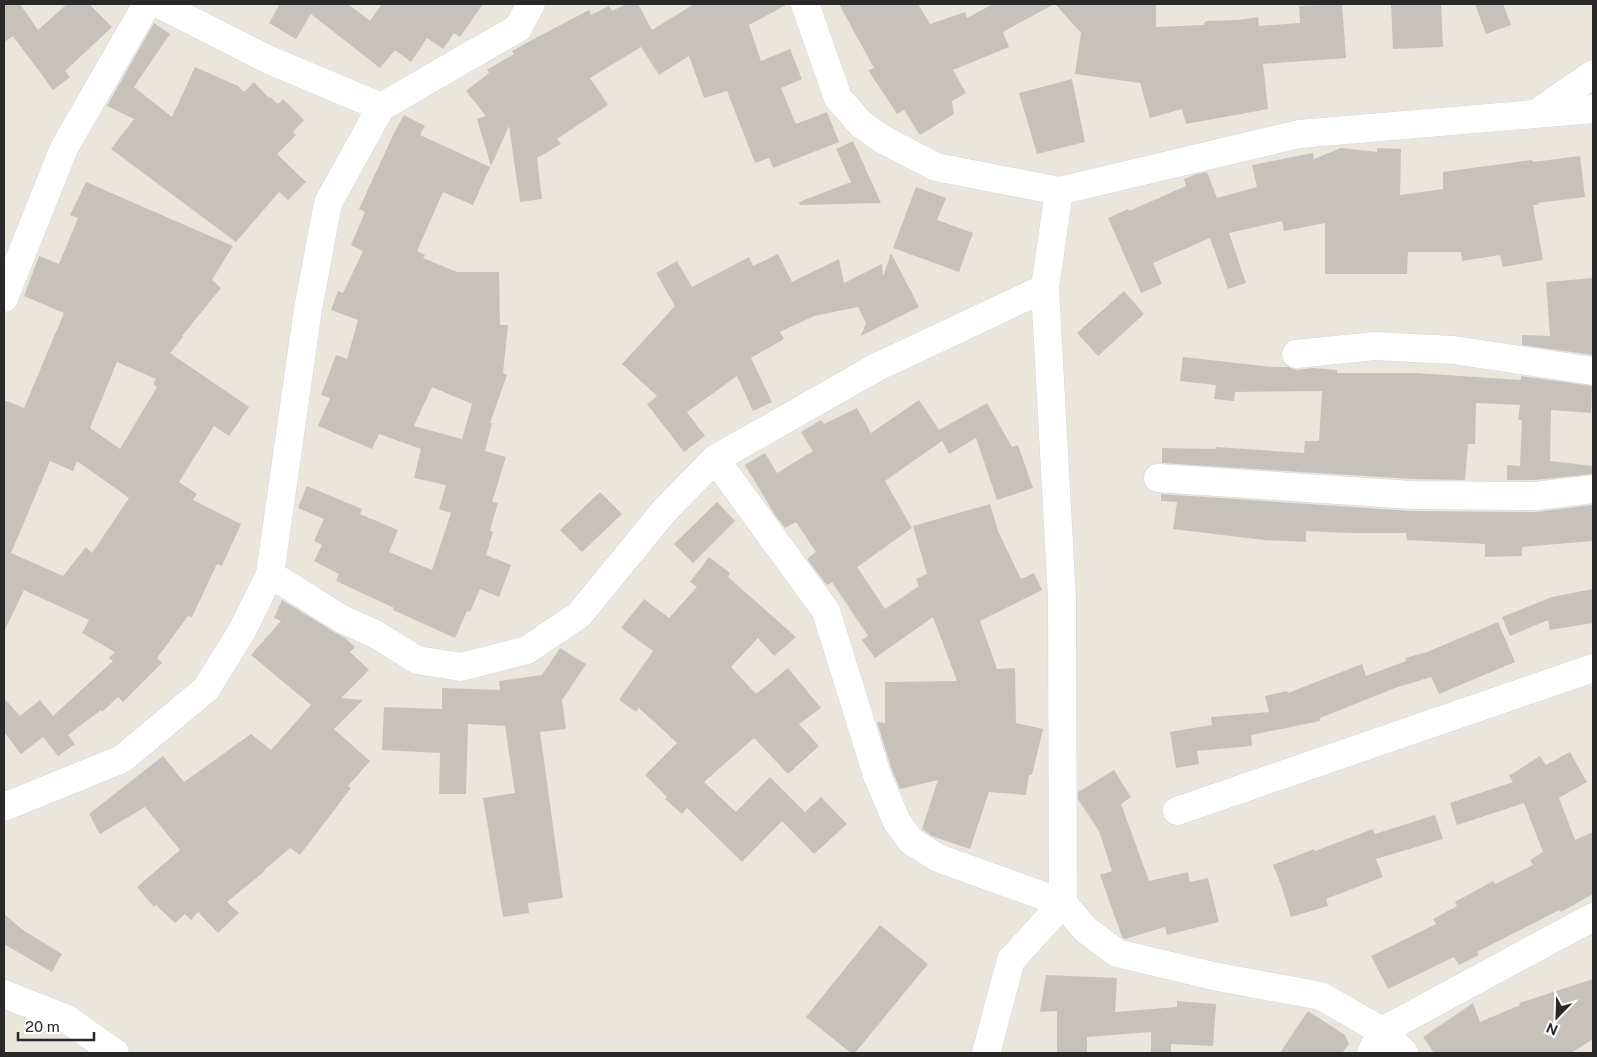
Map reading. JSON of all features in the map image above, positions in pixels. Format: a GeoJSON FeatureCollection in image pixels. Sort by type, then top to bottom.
{"type":"FeatureCollection","features":[{"type":"Feature","properties":{"kind":"street"},"geometry":{"type":"LineString","coordinates":[[4,298],[64,148],[147,4]]}},
{"type":"Feature","properties":{"kind":"street"},"geometry":{"type":"LineString","coordinates":[[159,4],[268,59],[381,108]]}},
{"type":"Feature","properties":{"kind":"street"},"geometry":{"type":"LineString","coordinates":[[4,808],[122,759],[206,689],[242,631],[270,574],[308,309],[328,203],[381,108],[518,28],[531,4]]}},
{"type":"Feature","properties":{"kind":"street"},"geometry":{"type":"LineString","coordinates":[[805,4],[838,98],[861,124],[882,139],[936,167],[1059,190],[1299,134],[1593,109]]}},
{"type":"Feature","properties":{"kind":"street"},"geometry":{"type":"LineString","coordinates":[[1536,113],[1593,74]]}},
{"type":"Feature","properties":{"kind":"street"},"geometry":{"type":"LineString","coordinates":[[986,1053],[1011,960],[1064,903],[1062,599],[1045,288],[1059,190]]}},
{"type":"Feature","properties":{"kind":"street"},"geometry":{"type":"LineString","coordinates":[[270,574],[342,619],[377,635],[417,660],[461,667],[527,650],[579,615],[665,510],[715,459],[877,367],[1045,288]]}},
{"type":"Feature","properties":{"kind":"street"},"geometry":{"type":"LineString","coordinates":[[1296,354],[1385,346],[1453,350],[1593,371]]}},
{"type":"Feature","properties":{"kind":"street"},"geometry":{"type":"LineString","coordinates":[[715,459],[826,611],[877,775],[896,822],[911,841],[938,858],[1064,903],[1086,930],[1117,953],[1213,976],[1321,996],[1376,1042],[1404,1053]]}},
{"type":"Feature","properties":{"kind":"street"},"geometry":{"type":"LineString","coordinates":[[1158,478],[1412,495],[1536,496],[1593,489]]}},
{"type":"Feature","properties":{"kind":"street"},"geometry":{"type":"LineString","coordinates":[[1176,812],[1593,668]]}},
{"type":"Feature","properties":{"kind":"street"},"geometry":{"type":"LineString","coordinates":[[1376,1042],[1593,917]]}},
{"type":"Feature","properties":{"kind":"street"},"geometry":{"type":"LineString","coordinates":[[4,994],[67,1019],[115,1053]]}},
{"type":"Feature","properties":{"kind":"building"},"geometry":{"type":"Polygon","coordinates":[[[4,4],[20,4],[38,30],[67,4],[89,4],[112,27],[65,71],[70,77],[53,90],[13,36],[4,42],[4,4]]]}},
{"type":"Feature","properties":{"kind":"building"},"geometry":{"type":"Polygon","coordinates":[[[280,4],[348,4],[370,21],[382,4],[483,4],[460,37],[454,33],[443,49],[427,38],[411,62],[395,50],[380,68],[311,14],[296,39],[269,23],[280,4]]]}},
{"type":"Feature","properties":{"kind":"building"},"geometry":{"type":"Polygon","coordinates":[[[626,4],[638,4],[652,30],[694,4],[788,4],[749,25],[761,61],[790,49],[802,79],[781,88],[796,124],[827,112],[839,142],[773,168],[769,158],[755,163],[727,91],[704,98],[689,56],[659,75],[641,47],[590,78],[608,105],[557,139],[561,144],[537,158],[542,199],[520,202],[509,126],[491,166],[477,119],[486,116],[466,91],[489,73],[487,70],[514,54],[512,51],[530,41],[589,10],[591,15],[609,6],[612,11],[626,4]]]}},
{"type":"Feature","properties":{"kind":"building"},"geometry":{"type":"Polygon","coordinates":[[[839,4],[918,4],[930,24],[965,12],[967,18],[993,4],[1054,4],[1003,32],[1009,47],[953,70],[966,93],[952,101],[954,114],[920,135],[904,110],[897,114],[868,70],[874,68],[839,4]]]}},
{"type":"Feature","properties":{"kind":"building"},"geometry":{"type":"Polygon","coordinates":[[[1055,4],[1156,4],[1156,27],[1203,25],[1206,21],[1258,17],[1259,26],[1300,23],[1299,6],[1342,4],[1346,58],[1263,64],[1268,109],[1186,124],[1182,109],[1150,118],[1140,83],[1075,74],[1081,33],[1055,4]]]}},
{"type":"Feature","properties":{"kind":"building"},"geometry":{"type":"Polygon","coordinates":[[[1391,4],[1441,4],[1443,47],[1393,49],[1391,4]]]}},
{"type":"Feature","properties":{"kind":"building"},"geometry":{"type":"Polygon","coordinates":[[[1475,4],[1503,4],[1511,25],[1486,34],[1475,4]]]}},
{"type":"Feature","properties":{"kind":"building"},"geometry":{"type":"Polygon","coordinates":[[[154,23],[170,34],[134,87],[172,117],[195,67],[238,86],[244,92],[254,82],[269,98],[278,104],[283,99],[304,120],[293,132],[296,135],[277,154],[306,182],[288,200],[279,192],[236,242],[111,149],[134,119],[107,106],[154,23]]]}},
{"type":"Feature","properties":{"kind":"building"},"geometry":{"type":"Polygon","coordinates":[[[1072,79],[1085,142],[1037,154],[1019,93],[1072,79]]]}},
{"type":"Feature","properties":{"kind":"building"},"geometry":{"type":"Polygon","coordinates":[[[404,115],[425,126],[420,135],[490,167],[473,205],[443,192],[417,251],[425,255],[423,258],[457,272],[499,272],[500,325],[508,325],[503,373],[507,375],[490,423],[492,423],[485,451],[506,457],[492,502],[498,503],[490,530],[493,532],[486,555],[511,565],[499,597],[480,589],[470,612],[467,611],[455,638],[393,610],[394,608],[336,581],[339,574],[314,561],[322,545],[314,541],[324,519],[298,508],[307,486],[362,509],[360,514],[398,530],[389,552],[432,570],[451,513],[439,509],[446,485],[414,478],[421,449],[379,434],[372,449],[318,426],[330,398],[321,395],[336,355],[347,359],[358,320],[331,310],[338,291],[343,293],[363,251],[351,245],[365,212],[359,209],[404,115]],[[432,387],[414,426],[462,439],[472,404],[432,387]]]}},
{"type":"Feature","properties":{"kind":"building"},"geometry":{"type":"Polygon","coordinates":[[[853,141],[881,203],[800,205],[799,202],[851,182],[836,149],[853,141]]]}},
{"type":"Feature","properties":{"kind":"building"},"geometry":{"type":"Polygon","coordinates":[[[1341,148],[1377,152],[1377,148],[1401,149],[1400,195],[1443,189],[1443,172],[1532,160],[1533,162],[1580,156],[1585,197],[1533,205],[1543,260],[1503,267],[1500,255],[1462,261],[1461,252],[1408,252],[1407,274],[1325,274],[1325,223],[1284,231],[1282,221],[1229,233],[1246,283],[1228,289],[1210,238],[1153,263],[1162,284],[1141,293],[1108,218],[1186,186],[1184,179],[1197,174],[1207,172],[1217,198],[1257,187],[1252,165],[1313,153],[1314,159],[1341,148]]]}},
{"type":"Feature","properties":{"kind":"building"},"geometry":{"type":"Polygon","coordinates":[[[86,182],[233,246],[212,280],[221,288],[170,353],[249,407],[229,436],[214,426],[179,482],[197,494],[193,500],[241,524],[222,566],[217,564],[192,617],[188,616],[157,658],[162,663],[123,702],[118,697],[102,712],[101,710],[68,735],[75,744],[58,756],[43,737],[21,754],[4,732],[4,698],[20,716],[40,700],[53,716],[113,661],[109,658],[115,652],[82,633],[89,620],[24,590],[4,632],[4,400],[24,408],[64,313],[24,296],[39,256],[59,264],[78,218],[70,215],[86,182]],[[117,362],[90,428],[120,449],[157,387],[153,384],[156,379],[117,362]],[[50,461],[11,553],[63,576],[86,547],[92,553],[129,498],[77,461],[73,471],[50,461]]]}},
{"type":"Feature","properties":{"kind":"building"},"geometry":{"type":"Polygon","coordinates":[[[916,187],[946,198],[937,220],[973,233],[959,272],[893,248],[916,187]]]}},
{"type":"Feature","properties":{"kind":"building"},"geometry":{"type":"Polygon","coordinates":[[[891,253],[919,307],[861,336],[866,323],[858,307],[814,316],[780,332],[784,339],[751,358],[772,402],[753,411],[737,376],[687,412],[705,436],[684,452],[647,404],[657,396],[622,364],[675,306],[656,273],[677,261],[692,287],[749,257],[753,266],[778,254],[792,282],[839,259],[844,283],[882,264],[883,277],[891,253]]]}},
{"type":"Feature","properties":{"kind":"building"},"geometry":{"type":"Polygon","coordinates":[[[1593,278],[1593,355],[1522,345],[1522,335],[1550,336],[1546,282],[1593,278]]]}},
{"type":"Feature","properties":{"kind":"building"},"geometry":{"type":"Polygon","coordinates":[[[1124,291],[1144,314],[1098,356],[1077,333],[1124,291]]]}},
{"type":"Feature","properties":{"kind":"building"},"geometry":{"type":"Polygon","coordinates":[[[1183,357],[1272,367],[1288,367],[1297,370],[1312,368],[1337,370],[1337,373],[1416,373],[1521,380],[1521,376],[1592,386],[1591,413],[1551,410],[1550,461],[1593,466],[1593,474],[1535,480],[1507,480],[1507,465],[1520,466],[1522,420],[1518,420],[1520,405],[1476,403],[1475,444],[1468,444],[1465,480],[1413,479],[1162,463],[1162,448],[1216,449],[1216,447],[1304,453],[1305,441],[1319,441],[1322,391],[1235,392],[1234,401],[1214,399],[1216,385],[1180,381],[1183,357]]]}},
{"type":"Feature","properties":{"kind":"building"},"geometry":{"type":"Polygon","coordinates":[[[919,400],[939,430],[987,403],[1012,447],[1018,445],[1033,488],[997,500],[976,438],[949,454],[942,441],[885,481],[912,528],[857,567],[885,609],[919,586],[916,579],[927,574],[913,526],[990,504],[998,531],[1021,579],[1034,573],[1042,590],[980,621],[997,669],[1015,668],[1016,723],[1043,729],[1032,775],[1029,775],[1026,795],[989,792],[970,849],[932,836],[922,829],[938,780],[900,789],[877,722],[885,723],[885,682],[957,681],[933,617],[875,658],[862,640],[868,636],[832,582],[827,585],[807,559],[816,552],[796,522],[785,528],[745,465],[765,453],[777,473],[813,451],[801,432],[821,420],[824,424],[857,408],[871,433],[919,400]]]}},
{"type":"Feature","properties":{"kind":"building"},"geometry":{"type":"Polygon","coordinates":[[[600,492],[622,514],[582,552],[560,530],[600,492]]]}},
{"type":"Feature","properties":{"kind":"building"},"geometry":{"type":"Polygon","coordinates":[[[1161,494],[1412,511],[1536,512],[1593,505],[1593,541],[1522,547],[1522,556],[1485,557],[1485,544],[1407,540],[1406,533],[1306,531],[1306,542],[1264,540],[1173,529],[1177,502],[1161,501],[1161,494]]]}},
{"type":"Feature","properties":{"kind":"building"},"geometry":{"type":"Polygon","coordinates":[[[717,502],[735,521],[693,563],[674,544],[717,502]]]}},
{"type":"Feature","properties":{"kind":"building"},"geometry":{"type":"Polygon","coordinates":[[[709,557],[730,573],[728,577],[796,637],[774,656],[758,638],[731,667],[756,694],[788,668],[821,708],[799,724],[819,746],[788,774],[754,738],[704,782],[736,812],[770,777],[805,812],[821,797],[847,824],[814,854],[782,821],[742,862],[687,808],[682,814],[665,799],[667,797],[645,775],[677,743],[639,708],[636,712],[619,700],[653,651],[621,628],[644,599],[669,618],[697,587],[690,582],[709,557]]]}},
{"type":"Feature","properties":{"kind":"building"},"geometry":{"type":"Polygon","coordinates":[[[1593,589],[1593,623],[1550,630],[1548,620],[1510,636],[1502,617],[1552,597],[1593,589]]]}},
{"type":"Feature","properties":{"kind":"building"},"geometry":{"type":"Polygon","coordinates":[[[282,600],[345,638],[355,647],[350,652],[369,670],[341,698],[363,700],[334,729],[370,761],[348,786],[351,788],[300,855],[290,848],[227,902],[239,913],[218,933],[198,912],[191,920],[185,914],[175,923],[156,905],[154,907],[137,887],[180,850],[145,807],[100,834],[89,814],[163,756],[184,782],[251,734],[271,750],[311,705],[251,655],[281,621],[274,618],[282,600]]]}},
{"type":"Feature","properties":{"kind":"building"},"geometry":{"type":"Polygon","coordinates":[[[1498,622],[1515,662],[1439,694],[1431,677],[1395,688],[1320,718],[1320,721],[1251,735],[1252,746],[1197,751],[1199,764],[1176,768],[1170,732],[1212,725],[1211,717],[1269,712],[1265,696],[1287,691],[1288,693],[1362,664],[1366,676],[1406,661],[1405,658],[1427,652],[1498,622]]]}},
{"type":"Feature","properties":{"kind":"building"},"geometry":{"type":"Polygon","coordinates":[[[560,648],[586,664],[562,700],[566,729],[540,732],[563,898],[528,903],[529,913],[503,917],[483,798],[515,793],[505,726],[468,724],[466,794],[439,794],[440,753],[382,750],[384,707],[442,709],[442,688],[500,690],[499,681],[542,675],[560,648]]]}},
{"type":"Feature","properties":{"kind":"building"},"geometry":{"type":"Polygon","coordinates":[[[1570,752],[1587,782],[1559,798],[1575,840],[1593,832],[1593,894],[1561,912],[1559,910],[1477,952],[1479,955],[1459,965],[1454,957],[1388,989],[1371,956],[1436,924],[1433,919],[1457,906],[1455,902],[1493,881],[1495,884],[1533,865],[1530,860],[1543,852],[1524,803],[1457,825],[1450,803],[1513,782],[1509,776],[1540,756],[1546,765],[1570,752]]]}},
{"type":"Feature","properties":{"kind":"building"},"geometry":{"type":"Polygon","coordinates":[[[1114,770],[1131,797],[1121,804],[1149,881],[1188,872],[1190,882],[1208,878],[1219,922],[1167,935],[1165,927],[1125,939],[1122,937],[1100,875],[1112,871],[1099,831],[1078,799],[1078,792],[1114,770]]]}},
{"type":"Feature","properties":{"kind":"building"},"geometry":{"type":"Polygon","coordinates":[[[1435,815],[1443,839],[1376,859],[1383,877],[1326,899],[1328,906],[1291,917],[1273,865],[1373,829],[1375,834],[1435,815]]]}},
{"type":"Feature","properties":{"kind":"building"},"geometry":{"type":"Polygon","coordinates":[[[4,914],[23,930],[62,954],[52,972],[4,944],[4,914]]]}},
{"type":"Feature","properties":{"kind":"building"},"geometry":{"type":"Polygon","coordinates":[[[880,925],[928,964],[855,1053],[851,1053],[806,1017],[880,925]]]}},
{"type":"Feature","properties":{"kind":"building"},"geometry":{"type":"Polygon","coordinates":[[[1046,975],[1117,978],[1115,1012],[1177,1007],[1177,1001],[1216,1004],[1213,1046],[1171,1044],[1171,1053],[1151,1053],[1151,1032],[1087,1037],[1087,1053],[1057,1053],[1057,1011],[1040,1012],[1046,975]]]}},
{"type":"Feature","properties":{"kind":"building"},"geometry":{"type":"Polygon","coordinates":[[[1593,979],[1593,1039],[1571,1053],[1434,1053],[1423,1037],[1473,1003],[1480,1022],[1520,1005],[1519,1003],[1593,979]]]}},
{"type":"Feature","properties":{"kind":"building"},"geometry":{"type":"Polygon","coordinates":[[[1308,1011],[1345,1035],[1349,1044],[1342,1053],[1280,1053],[1308,1011]]]}}]}
